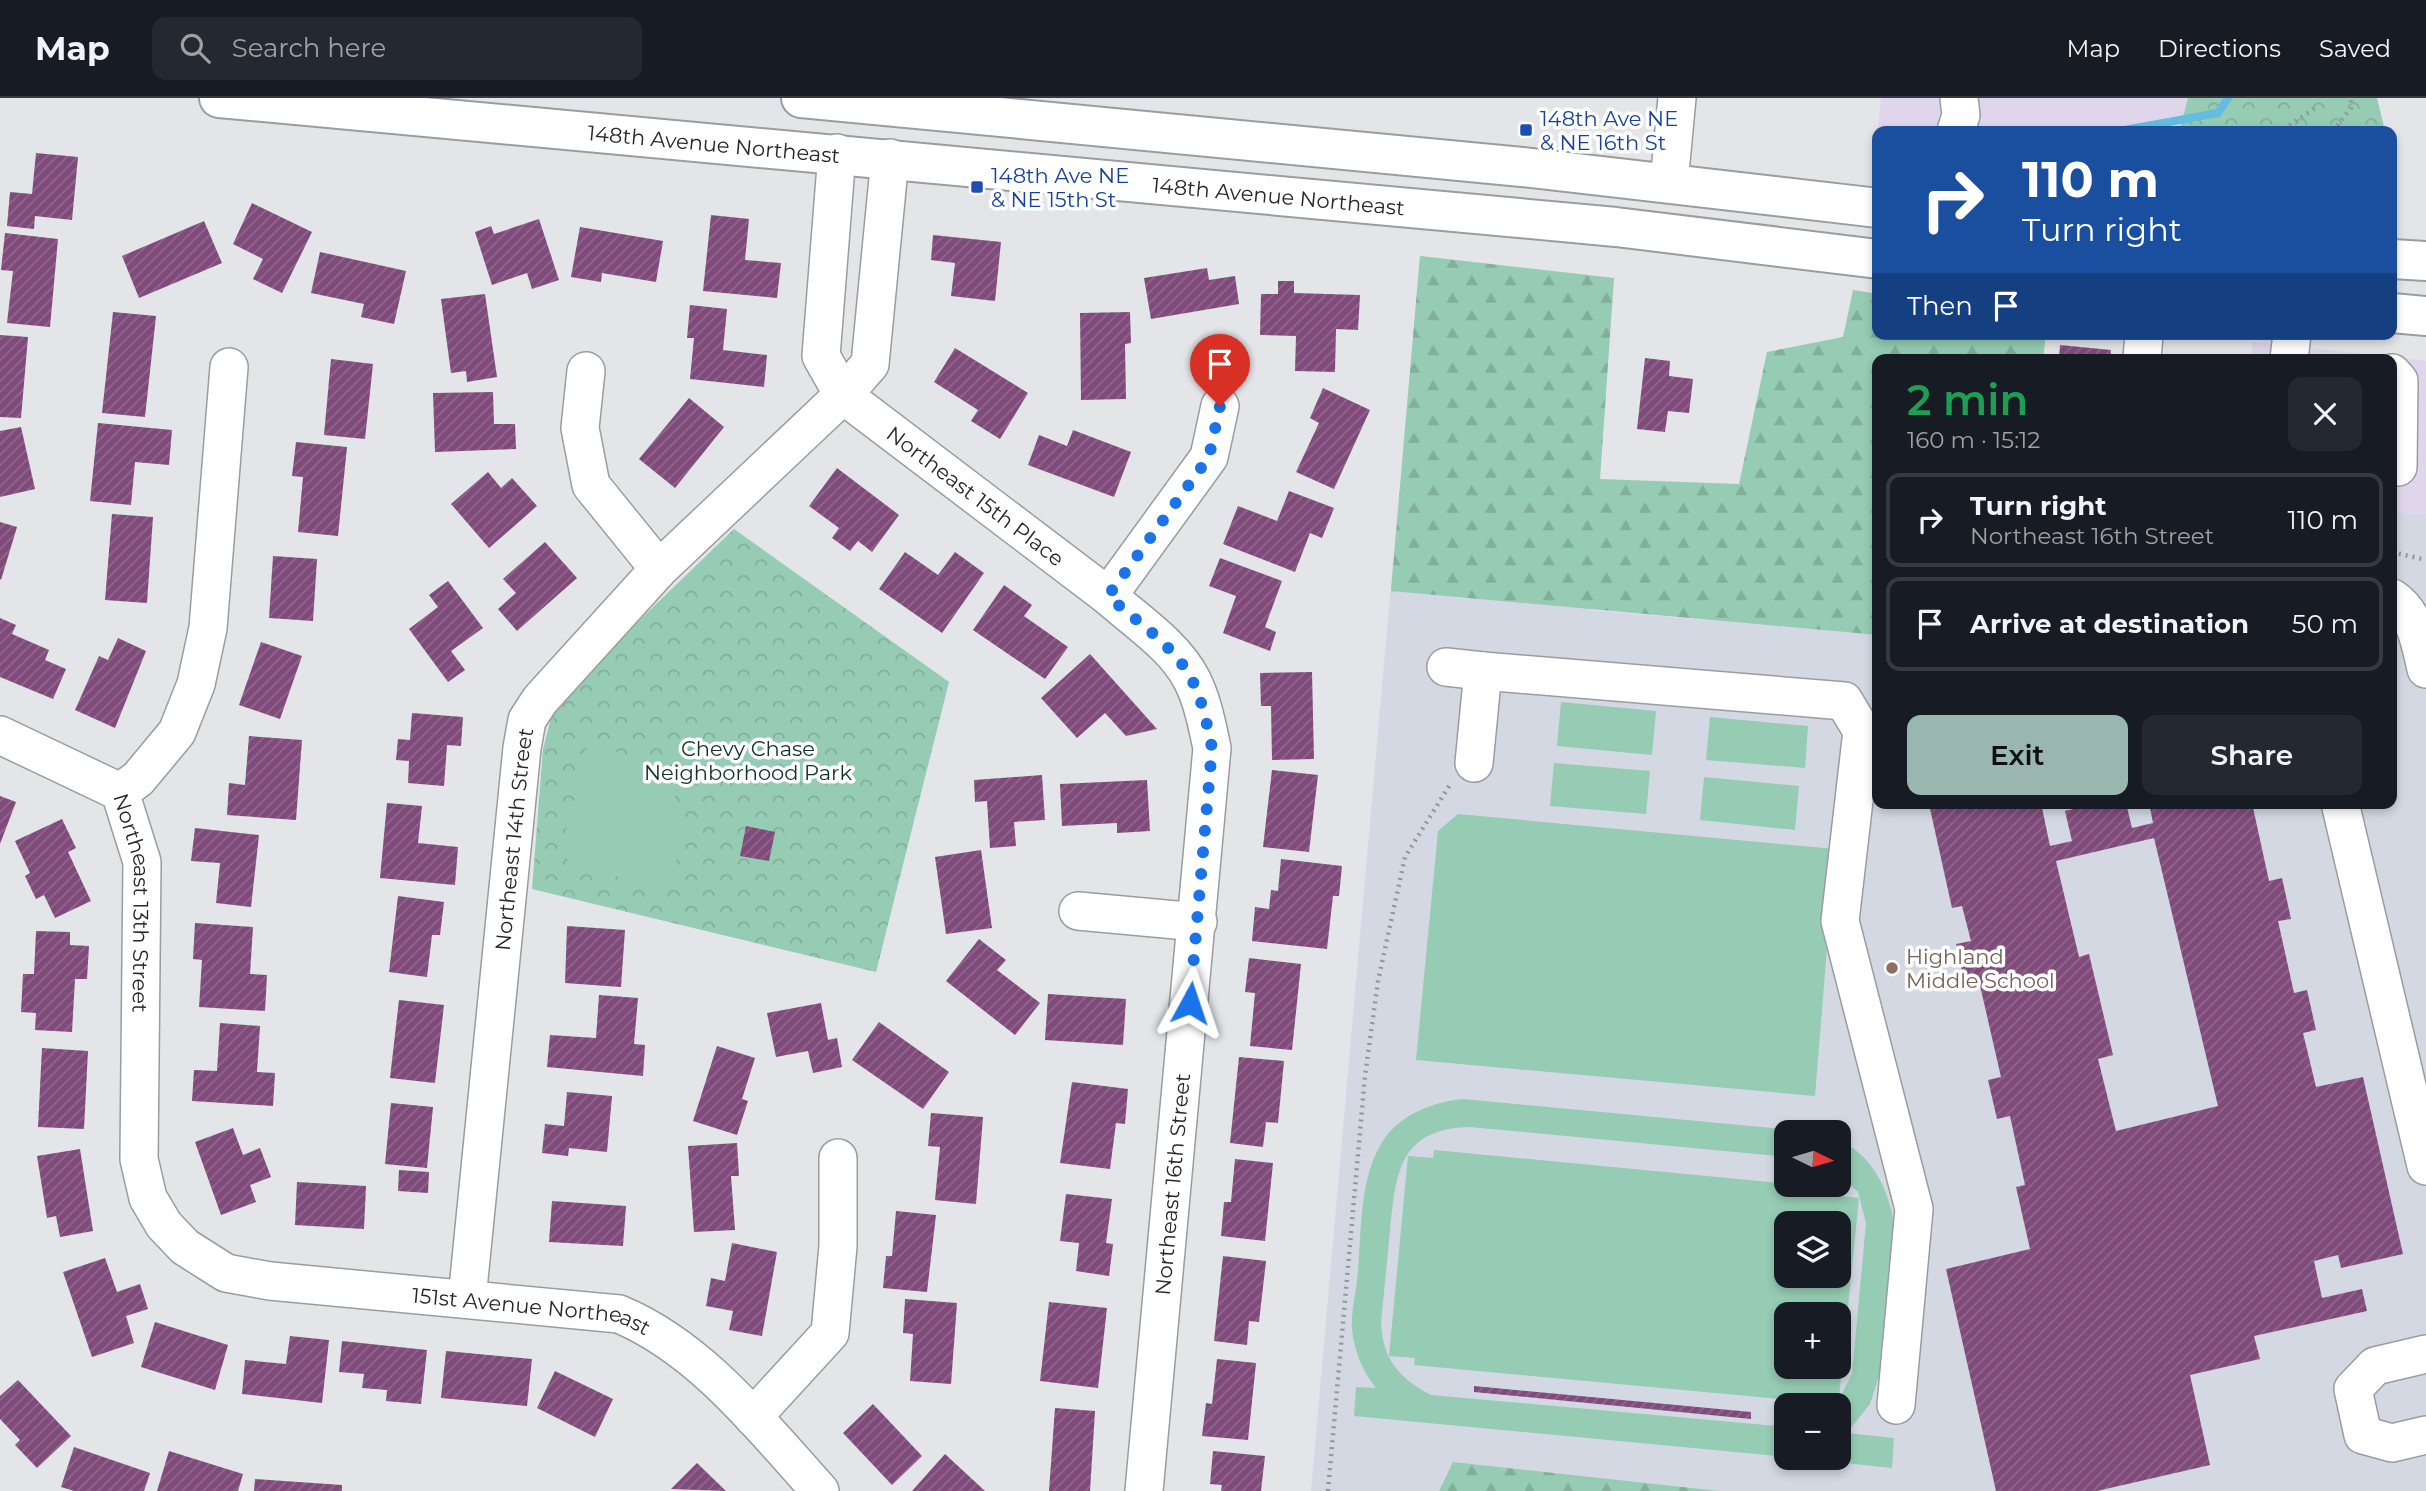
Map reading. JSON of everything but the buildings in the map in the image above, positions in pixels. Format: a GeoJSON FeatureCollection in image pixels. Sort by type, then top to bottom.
{"type":"FeatureCollection","features":[{"type":"Feature","properties":{"kind":"main road","name":"148th Avenue Northeast"},"geometry":{"type":"LineString","coordinates":[[219,98],[427,115],[1615,227],[1872,258]]}},
{"type":"Feature","properties":{"kind":"main road"},"geometry":{"type":"LineString","coordinates":[[427,115],[488,109],[552,108],[568,98]]}},
{"type":"Feature","properties":{"kind":"main road"},"geometry":{"type":"LineString","coordinates":[[801,98],[852,100],[1668,183],[1872,207]]}},
{"type":"Feature","properties":{"kind":"main road"},"geometry":{"type":"LineString","coordinates":[[1615,227],[1708,224],[1719,209],[1722,189]]}},
{"type":"Feature","properties":{"kind":"main road"},"geometry":{"type":"LineString","coordinates":[[2397,259],[2426,261]]}},
{"type":"Feature","properties":{"kind":"main road"},"geometry":{"type":"LineString","coordinates":[[2397,313],[2426,316]]}},
{"type":"Feature","properties":{"kind":"street"},"geometry":{"type":"LineString","coordinates":[[1668,183],[1677,98]]}},
{"type":"Feature","properties":{"kind":"street"},"geometry":{"type":"LineString","coordinates":[[1958,126],[1961,115],[1959,98]]}},
{"type":"Feature","properties":{"kind":"street"},"geometry":{"type":"LineString","coordinates":[[837,153],[821,355],[843,395]]}},
{"type":"Feature","properties":{"kind":"street","name":"Northeast 14th Street"},"geometry":{"type":"LineString","coordinates":[[467,1299],[527,720],[540,701],[659,569],[843,395],[870,363],[890,158]]}},
{"type":"Feature","properties":{"kind":"street","name":"Northeast 13th Street"},"geometry":{"type":"LineString","coordinates":[[185,1247],[164,1225],[148,1198],[139,1159],[142,862],[120,792],[138,779],[177,732],[196,684],[208,628],[229,367]]}},
{"type":"Feature","properties":{"kind":"street"},"geometry":{"type":"LineString","coordinates":[[586,371],[580,428],[591,485],[659,569]]}},
{"type":"Feature","properties":{"kind":"street"},"geometry":{"type":"LineString","coordinates":[[2397,379],[2405,467]]}},
{"type":"Feature","properties":{"kind":"street","name":"Northeast 15th Place"},"geometry":{"type":"LineString","coordinates":[[843,395],[1108,596]]}},
{"type":"Feature","properties":{"kind":"street"},"geometry":{"type":"LineString","coordinates":[[1108,596],[1209,457],[1220,406]]}},
{"type":"Feature","properties":{"kind":"street","name":"Northeast 16th Street"},"geometry":{"type":"LineString","coordinates":[[1108,596],[1170,651],[1192,678],[1204,708],[1212,748],[1144,1491]]}},
{"type":"Feature","properties":{"kind":"street"},"geometry":{"type":"LineString","coordinates":[[2397,601],[2404,606],[2418,635],[2426,669]]}},
{"type":"Feature","properties":{"kind":"street"},"geometry":{"type":"LineString","coordinates":[[1446,667],[1844,701],[1870,726],[1840,921],[1914,1209],[1895,1405]]}},
{"type":"Feature","properties":{"kind":"street"},"geometry":{"type":"LineString","coordinates":[[1474,763],[1483,671]]}},
{"type":"Feature","properties":{"kind":"street"},"geometry":{"type":"LineString","coordinates":[[0,735],[120,792]]}},
{"type":"Feature","properties":{"kind":"street"},"geometry":{"type":"LineString","coordinates":[[2341,809],[2426,1166]]}},
{"type":"Feature","properties":{"kind":"street"},"geometry":{"type":"LineString","coordinates":[[1077,911],[1198,922]]}},
{"type":"Feature","properties":{"kind":"street"},"geometry":{"type":"LineString","coordinates":[[754,1418],[830,1333],[838,1246],[838,1158]]}},
{"type":"Feature","properties":{"kind":"street","name":"151st Avenue Northeast"},"geometry":{"type":"LineString","coordinates":[[185,1247],[226,1273],[248,1277],[619,1314],[648,1326],[668,1340],[754,1418],[821,1491]]}},
{"type":"Feature","properties":{"kind":"street"},"geometry":{"type":"LineString","coordinates":[[2426,1354],[2375,1366],[2353,1389],[2363,1435],[2392,1443],[2426,1435]]}},
{"type":"Feature","properties":{"kind":"path"},"geometry":{"type":"LineString","coordinates":[[2337,126],[2351,108],[2351,98]]}},
{"type":"Feature","properties":{"kind":"path"},"geometry":{"type":"LineString","coordinates":[[2288,126],[2318,106]]}},
{"type":"Feature","properties":{"kind":"path"},"geometry":{"type":"LineString","coordinates":[[2397,553],[2426,560]]}},
{"type":"Feature","properties":{"kind":"path"},"geometry":{"type":"LineString","coordinates":[[1328,1491],[1365,1076],[1378,981],[1405,858],[1461,769],[1474,763]]}},
{"type":"Feature","properties":{"kind":"shaded area"},"geometry":{"type":"Polygon","coordinates":[[[1881,98],[2188,98],[2180,126],[1878,126],[1881,98]]]}},
{"type":"Feature","properties":{"kind":"shaded area","name":"Highland Middle School"},"geometry":{"type":"Polygon","coordinates":[[[1420,256],[1614,278],[1590,610],[1872,634],[1872,809],[2397,809],[2397,513],[2426,514],[2426,1491],[1311,1491],[1420,256]]]}},
{"type":"Feature","properties":{"kind":"shaded area"},"geometry":{"type":"Polygon","coordinates":[[[2253,342],[2362,354],[2252,354],[2253,342]]]}},
{"type":"Feature","properties":{"kind":"shaded area"},"geometry":{"type":"Polygon","coordinates":[[[2397,358],[2426,361],[2426,514],[2397,513],[2397,358]]]}},
{"type":"Feature","properties":{"kind":"green space"},"geometry":{"type":"Polygon","coordinates":[[[2188,98],[2377,98],[2384,126],[2180,126],[2188,98]]]}},
{"type":"Feature","properties":{"kind":"green space"},"geometry":{"type":"Polygon","coordinates":[[[1420,256],[1614,278],[1600,479],[1739,484],[1767,352],[1843,337],[1853,290],[1872,293],[1872,340],[2045,340],[2044,354],[1872,354],[1872,634],[1391,591],[1420,256]]]}},
{"type":"Feature","properties":{"kind":"green space","name":"Chevy Chase Neighborhood Park"},"geometry":{"type":"Polygon","coordinates":[[[734,529],[949,682],[876,972],[532,889],[543,749],[552,714],[571,686],[734,529]]]}},
{"type":"Feature","properties":{"kind":"green space"},"geometry":{"type":"Polygon","coordinates":[[[1561,702],[1656,711],[1652,755],[1557,746],[1561,702]]]}},
{"type":"Feature","properties":{"kind":"green space"},"geometry":{"type":"Polygon","coordinates":[[[1710,717],[1808,726],[1805,768],[1706,760],[1710,717]]]}},
{"type":"Feature","properties":{"kind":"green space"},"geometry":{"type":"Polygon","coordinates":[[[589,742],[641,761],[675,796],[683,840],[666,891],[569,863],[562,847],[589,742]]]}},
{"type":"Feature","properties":{"kind":"green space"},"geometry":{"type":"Polygon","coordinates":[[[1554,763],[1650,771],[1646,814],[1550,806],[1554,763]]]}},
{"type":"Feature","properties":{"kind":"green space"},"geometry":{"type":"Polygon","coordinates":[[[1704,777],[1799,786],[1795,830],[1700,820],[1704,777]]]}},
{"type":"Feature","properties":{"kind":"green space"},"geometry":{"type":"Polygon","coordinates":[[[1458,814],[1835,849],[1815,1096],[1416,1060],[1438,831],[1458,814]]]}},
{"type":"Feature","properties":{"kind":"green space"},"geometry":{"type":"Polygon","coordinates":[[[1463,1099],[1774,1128],[1774,1156],[1470,1127],[1428,1136],[1415,1145],[1399,1173],[1392,1210],[1381,1323],[1389,1358],[1402,1375],[1431,1395],[1774,1426],[1774,1456],[1354,1416],[1356,1387],[1376,1388],[1360,1361],[1352,1323],[1368,1175],[1381,1144],[1397,1125],[1417,1112],[1440,1103],[1463,1099]]]}},
{"type":"Feature","properties":{"kind":"green space"},"geometry":{"type":"Polygon","coordinates":[[[1852,1147],[1877,1174],[1888,1197],[1894,1223],[1880,1373],[1870,1404],[1851,1428],[1851,1393],[1842,1393],[1852,1374],[1866,1223],[1858,1192],[1852,1186],[1852,1147]]]}},
{"type":"Feature","properties":{"kind":"green space"},"geometry":{"type":"Polygon","coordinates":[[[1434,1150],[1774,1182],[1774,1197],[1859,1198],[1851,1278],[1851,1211],[1774,1211],[1774,1288],[1850,1288],[1849,1302],[1774,1302],[1774,1379],[1841,1379],[1840,1393],[1774,1393],[1774,1398],[1414,1365],[1415,1358],[1389,1356],[1408,1156],[1433,1158],[1434,1150]]]}},
{"type":"Feature","properties":{"kind":"green space"},"geometry":{"type":"Polygon","coordinates":[[[1851,1433],[1894,1438],[1892,1468],[1851,1464],[1851,1433]]]}},
{"type":"Feature","properties":{"kind":"green space"},"geometry":{"type":"Polygon","coordinates":[[[1453,1462],[1719,1491],[1439,1491],[1453,1462]]]}},
{"type":"Feature","properties":{"kind":"waterway"},"geometry":{"type":"LineString","coordinates":[[2146,126],[2218,113],[2228,98]]}},
{"type":"Feature","properties":{"kind":"place","name":"148th Ave NE & NE 16th St"},"geometry":{"type":"Point","coordinates":[1526,130]}},
{"type":"Feature","properties":{"kind":"place","name":"148th Ave NE & NE 15th St"},"geometry":{"type":"Point","coordinates":[977,187]}},
{"type":"Feature","properties":{"kind":"place","name":"Highland Middle School"},"geometry":{"type":"Point","coordinates":[1892,968]}},
{"type":"Feature","properties":{"kind":"route"},"geometry":{"type":"LineString","coordinates":[[1190,1003],[1212,748],[1204,708],[1192,678],[1170,651],[1108,596],[1209,457],[1220,406]]}}]}
